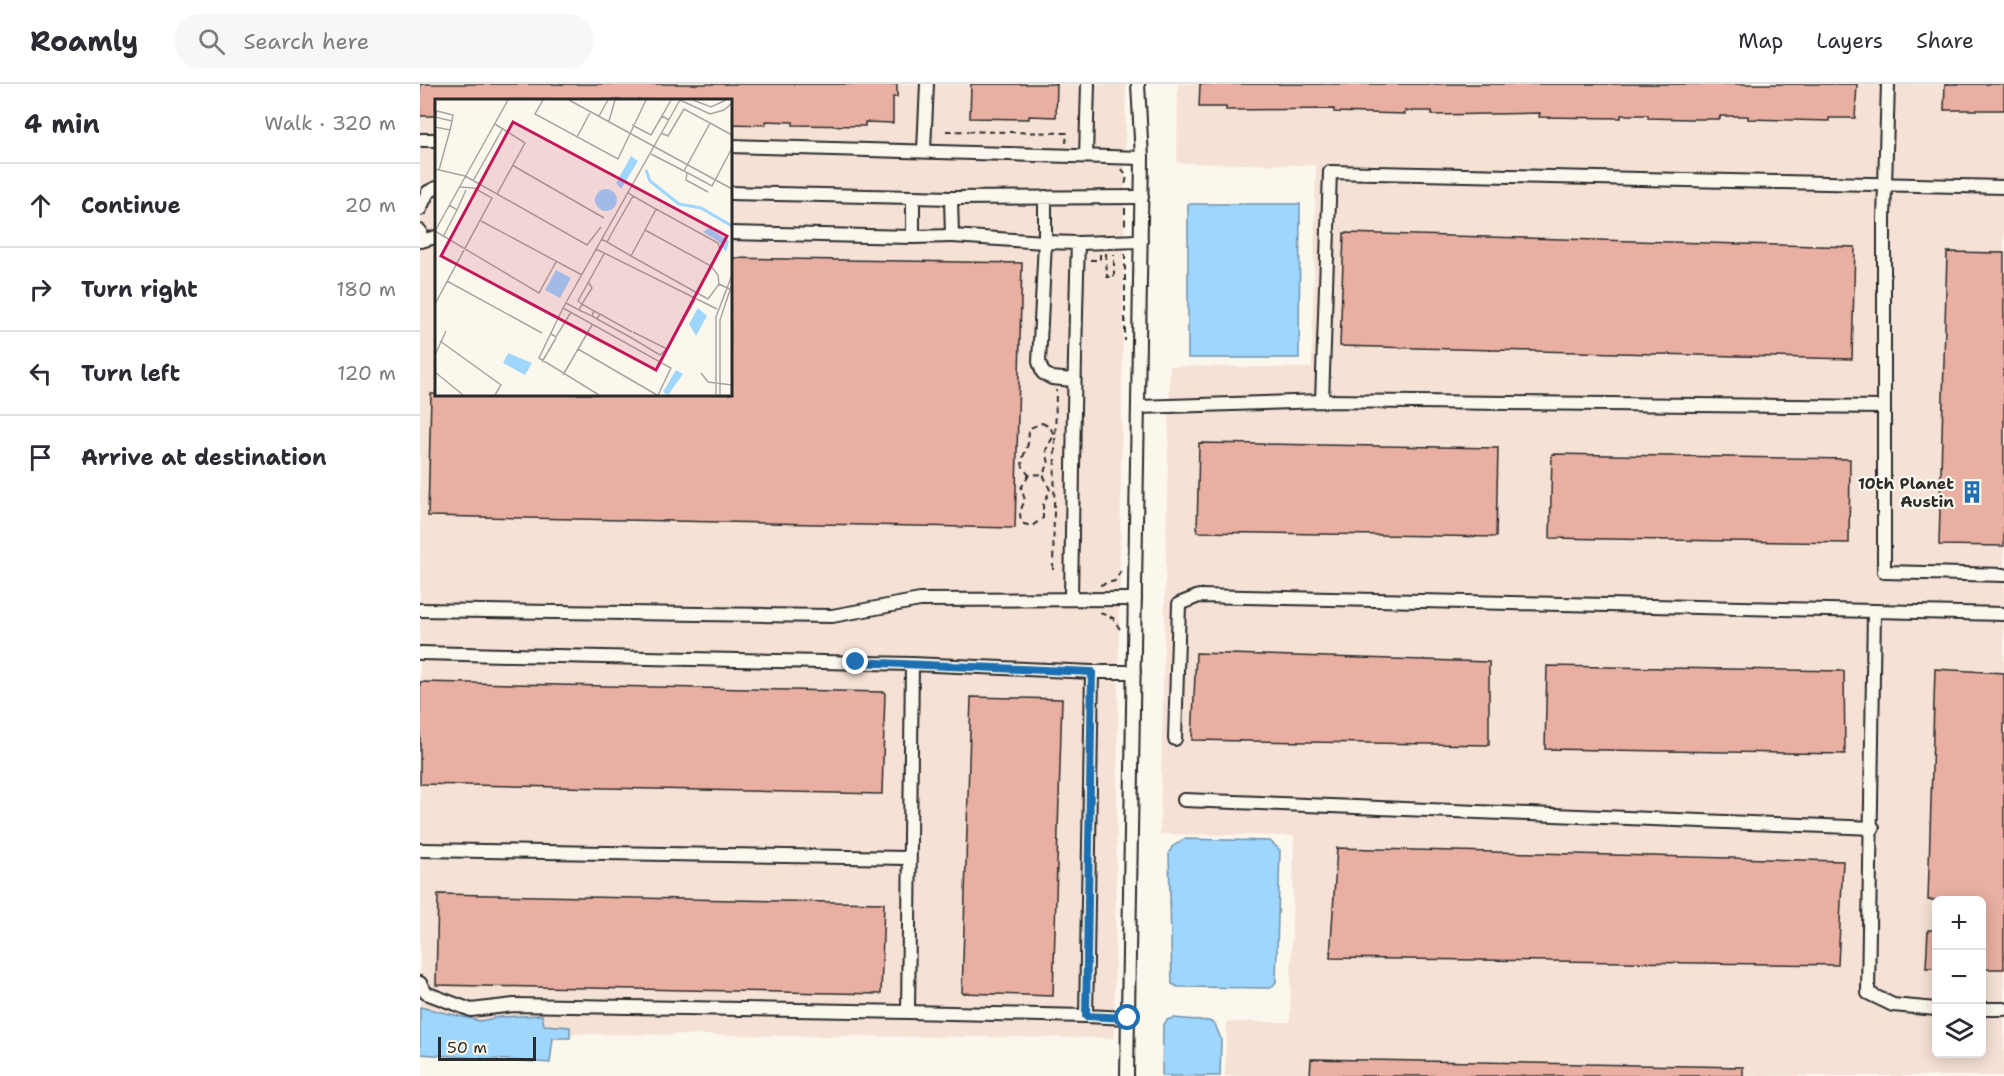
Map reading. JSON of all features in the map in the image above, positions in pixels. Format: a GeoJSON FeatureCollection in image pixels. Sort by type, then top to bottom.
{"type":"FeatureCollection","features":[{"type":"Feature","properties":{"kind":"street"},"geometry":{"type":"LineString","coordinates":[[924,150],[927,84]]}},
{"type":"Feature","properties":{"kind":"street"},"geometry":{"type":"LineString","coordinates":[[1086,156],[1088,84]]}},
{"type":"Feature","properties":{"kind":"street"},"geometry":{"type":"LineString","coordinates":[[1127,1076],[1142,197],[1138,84]]}},
{"type":"Feature","properties":{"kind":"street"},"geometry":{"type":"LineString","coordinates":[[1888,84],[1883,407],[1884,572],[2004,575]]}},
{"type":"Feature","properties":{"kind":"street"},"geometry":{"type":"LineString","coordinates":[[420,140],[435,141]]}},
{"type":"Feature","properties":{"kind":"street"},"geometry":{"type":"LineString","coordinates":[[732,146],[1142,158]]}},
{"type":"Feature","properties":{"kind":"street"},"geometry":{"type":"LineString","coordinates":[[1323,401],[1330,172],[2004,187]]}},
{"type":"Feature","properties":{"kind":"street"},"geometry":{"type":"LineString","coordinates":[[420,209],[428,192],[435,188]]}},
{"type":"Feature","properties":{"kind":"street"},"geometry":{"type":"LineString","coordinates":[[732,193],[951,198],[1142,197]]}},
{"type":"Feature","properties":{"kind":"street"},"geometry":{"type":"LineString","coordinates":[[913,197],[913,237]]}},
{"type":"Feature","properties":{"kind":"street"},"geometry":{"type":"LineString","coordinates":[[1045,197],[1039,362],[1043,373],[1052,378],[1073,380]]}},
{"type":"Feature","properties":{"kind":"street"},"geometry":{"type":"LineString","coordinates":[[951,198],[952,236]]}},
{"type":"Feature","properties":{"kind":"street"},"geometry":{"type":"LineString","coordinates":[[420,231],[420,246]]}},
{"type":"Feature","properties":{"kind":"street"},"geometry":{"type":"LineString","coordinates":[[732,233],[952,236],[1078,243],[1141,241]]}},
{"type":"Feature","properties":{"kind":"street"},"geometry":{"type":"LineString","coordinates":[[1071,597],[1075,444],[1073,380],[1078,243]]}},
{"type":"Feature","properties":{"kind":"street"},"geometry":{"type":"LineString","coordinates":[[1138,406],[1323,401],[1883,407]]}},
{"type":"Feature","properties":{"kind":"street"},"geometry":{"type":"LineString","coordinates":[[1175,739],[1179,604],[1199,596],[2004,614]]}},
{"type":"Feature","properties":{"kind":"street"},"geometry":{"type":"LineString","coordinates":[[420,610],[832,616],[920,600],[1071,597],[1135,599]]}},
{"type":"Feature","properties":{"kind":"street"},"geometry":{"type":"LineString","coordinates":[[1874,611],[1873,828],[1868,993],[1893,1005],[1932,1009]]}},
{"type":"Feature","properties":{"kind":"street"},"geometry":{"type":"LineString","coordinates":[[420,653],[912,664],[1134,672]]}},
{"type":"Feature","properties":{"kind":"street"},"geometry":{"type":"LineString","coordinates":[[908,1012],[912,664]]}},
{"type":"Feature","properties":{"kind":"street"},"geometry":{"type":"LineString","coordinates":[[1086,1016],[1092,672]]}},
{"type":"Feature","properties":{"kind":"street"},"geometry":{"type":"LineString","coordinates":[[1185,800],[1873,828]]}},
{"type":"Feature","properties":{"kind":"street"},"geometry":{"type":"LineString","coordinates":[[420,865],[420,850],[908,858]]}},
{"type":"Feature","properties":{"kind":"street"},"geometry":{"type":"LineString","coordinates":[[420,983],[426,993],[471,1010],[514,1005],[1128,1018]]}},
{"type":"Feature","properties":{"kind":"street"},"geometry":{"type":"LineString","coordinates":[[1986,1008],[2004,1009]]}},
{"type":"Feature","properties":{"kind":"path"},"geometry":{"type":"LineString","coordinates":[[946,131],[1066,133],[1066,143]]}},
{"type":"Feature","properties":{"kind":"path"},"geometry":{"type":"LineString","coordinates":[[1118,167],[1126,174],[1127,180],[1125,186],[1119,189]]}},
{"type":"Feature","properties":{"kind":"path"},"geometry":{"type":"LineString","coordinates":[[1120,204],[1126,211],[1126,228],[1122,232]]}},
{"type":"Feature","properties":{"kind":"path"},"geometry":{"type":"LineString","coordinates":[[1084,260],[1100,260],[1100,251],[1106,251],[1107,277],[1114,277],[1115,248]]}},
{"type":"Feature","properties":{"kind":"path"},"geometry":{"type":"LineString","coordinates":[[1121,248],[1126,255],[1125,351]]}},
{"type":"Feature","properties":{"kind":"path"},"geometry":{"type":"LineString","coordinates":[[1053,570],[1056,387]]}},
{"type":"Feature","properties":{"kind":"path"},"geometry":{"type":"LineString","coordinates":[[1043,474],[1029,475],[1023,469],[1021,459],[1028,444],[1030,429],[1042,423],[1050,427],[1054,435]]}},
{"type":"Feature","properties":{"kind":"path"},"geometry":{"type":"LineString","coordinates":[[1043,474],[1049,465],[1046,450],[1054,435]]}},
{"type":"Feature","properties":{"kind":"path"},"geometry":{"type":"LineString","coordinates":[[1029,475],[1021,488],[1025,500],[1020,516],[1024,524],[1032,526],[1043,518],[1043,504],[1050,490],[1043,474]]}},
{"type":"Feature","properties":{"kind":"path"},"geometry":{"type":"LineString","coordinates":[[1100,585],[1115,581],[1122,570],[1122,558]]}},
{"type":"Feature","properties":{"kind":"path"},"geometry":{"type":"LineString","coordinates":[[1100,613],[1116,621],[1121,639]]}},
{"type":"Feature","properties":{"kind":"shaded area"},"geometry":{"type":"Polygon","coordinates":[[[420,84],[1126,84],[1114,1038],[420,1033],[420,84]]]}},
{"type":"Feature","properties":{"kind":"shaded area"},"geometry":{"type":"Polygon","coordinates":[[[1178,84],[2004,84],[2004,1076],[1225,1076],[1227,1022],[1290,1022],[1294,836],[1160,834],[1170,366],[1312,368],[1316,165],[1177,163],[1178,84]]]}},
{"type":"Feature","properties":{"kind":"water"},"geometry":{"type":"Polygon","coordinates":[[[1188,204],[1300,204],[1299,358],[1188,358],[1188,204]]]}},
{"type":"Feature","properties":{"kind":"water"},"geometry":{"type":"Polygon","coordinates":[[[1184,839],[1270,841],[1280,850],[1276,982],[1271,988],[1178,987],[1172,984],[1169,854],[1172,847],[1184,839]]]}},
{"type":"Feature","properties":{"kind":"water"},"geometry":{"type":"Polygon","coordinates":[[[420,1007],[480,1021],[500,1017],[542,1015],[544,1025],[570,1027],[570,1038],[553,1038],[550,1063],[420,1054],[420,1007]]]}},
{"type":"Feature","properties":{"kind":"water"},"geometry":{"type":"Polygon","coordinates":[[[1173,1018],[1209,1021],[1215,1024],[1221,1039],[1220,1076],[1162,1076],[1163,1026],[1167,1020],[1173,1018]]]}},
{"type":"Feature","properties":{"kind":"building"},"geometry":{"type":"Polygon","coordinates":[[[420,84],[897,84],[897,97],[893,97],[893,123],[865,122],[865,126],[793,125],[793,122],[766,121],[766,125],[732,124],[732,99],[435,99],[435,116],[420,116],[420,84]]]}},
{"type":"Feature","properties":{"kind":"building"},"geometry":{"type":"Polygon","coordinates":[[[971,84],[1057,84],[1056,117],[970,118],[971,84]]]}},
{"type":"Feature","properties":{"kind":"building"},"geometry":{"type":"Polygon","coordinates":[[[1200,84],[1857,84],[1855,118],[1829,118],[1829,121],[1748,119],[1748,116],[1689,119],[1648,118],[1648,115],[1621,115],[1621,118],[1539,117],[1540,113],[1432,115],[1432,111],[1405,111],[1405,114],[1334,112],[1334,109],[1226,110],[1226,107],[1199,107],[1200,84]]]}},
{"type":"Feature","properties":{"kind":"building"},"geometry":{"type":"Polygon","coordinates":[[[1945,84],[2004,84],[2004,110],[1944,110],[1945,84]]]}},
{"type":"Feature","properties":{"kind":"building"},"geometry":{"type":"Polygon","coordinates":[[[1344,233],[1855,247],[1852,359],[1340,346],[1344,233]]]}},
{"type":"Feature","properties":{"kind":"building"},"geometry":{"type":"Polygon","coordinates":[[[1947,252],[2004,253],[2004,546],[1939,545],[1947,252]]]}},
{"type":"Feature","properties":{"kind":"building"},"geometry":{"type":"Polygon","coordinates":[[[732,258],[1022,263],[1015,528],[428,516],[431,394],[435,396],[732,396],[732,258]]]}},
{"type":"Feature","properties":{"kind":"building"},"geometry":{"type":"Polygon","coordinates":[[[1199,443],[1498,448],[1496,537],[1197,532],[1199,443]]]}},
{"type":"Feature","properties":{"kind":"building"},"geometry":{"type":"Polygon","coordinates":[[[1552,454],[1850,459],[1849,543],[1550,538],[1552,454]]]}},
{"type":"Feature","properties":{"kind":"building"},"geometry":{"type":"Polygon","coordinates":[[[1196,653],[1489,662],[1489,745],[1192,740],[1196,653]]]}},
{"type":"Feature","properties":{"kind":"building"},"geometry":{"type":"Polygon","coordinates":[[[1547,666],[1844,671],[1845,754],[1545,749],[1547,666]]]}},
{"type":"Feature","properties":{"kind":"building"},"geometry":{"type":"Polygon","coordinates":[[[1935,669],[2004,673],[2004,969],[1986,969],[1986,896],[1932,896],[1932,900],[1928,900],[1935,669]]]}},
{"type":"Feature","properties":{"kind":"building"},"geometry":{"type":"Polygon","coordinates":[[[420,682],[885,692],[882,794],[420,784],[420,682]]]}},
{"type":"Feature","properties":{"kind":"building"},"geometry":{"type":"Polygon","coordinates":[[[971,697],[1062,699],[1053,996],[962,993],[971,697]]]}},
{"type":"Feature","properties":{"kind":"building"},"geometry":{"type":"Polygon","coordinates":[[[1337,848],[1843,861],[1838,965],[1330,958],[1337,848]]]}},
{"type":"Feature","properties":{"kind":"building"},"geometry":{"type":"Polygon","coordinates":[[[438,894],[884,903],[881,994],[436,985],[438,894]]]}},
{"type":"Feature","properties":{"kind":"building"},"geometry":{"type":"Polygon","coordinates":[[[1928,930],[1932,930],[1932,968],[1926,968],[1928,930]]]}},
{"type":"Feature","properties":{"kind":"building"},"geometry":{"type":"Polygon","coordinates":[[[1311,1059],[1743,1067],[1743,1076],[1310,1076],[1311,1059]]]}},
{"type":"Feature","properties":{"kind":"place","name":"10th Planet Austin"},"geometry":{"type":"Point","coordinates":[1972,492]}},
{"type":"Feature","properties":{"kind":"route"},"geometry":{"type":"LineString","coordinates":[[856,662],[1092,672],[1086,1016],[1128,1018]]}}]}
